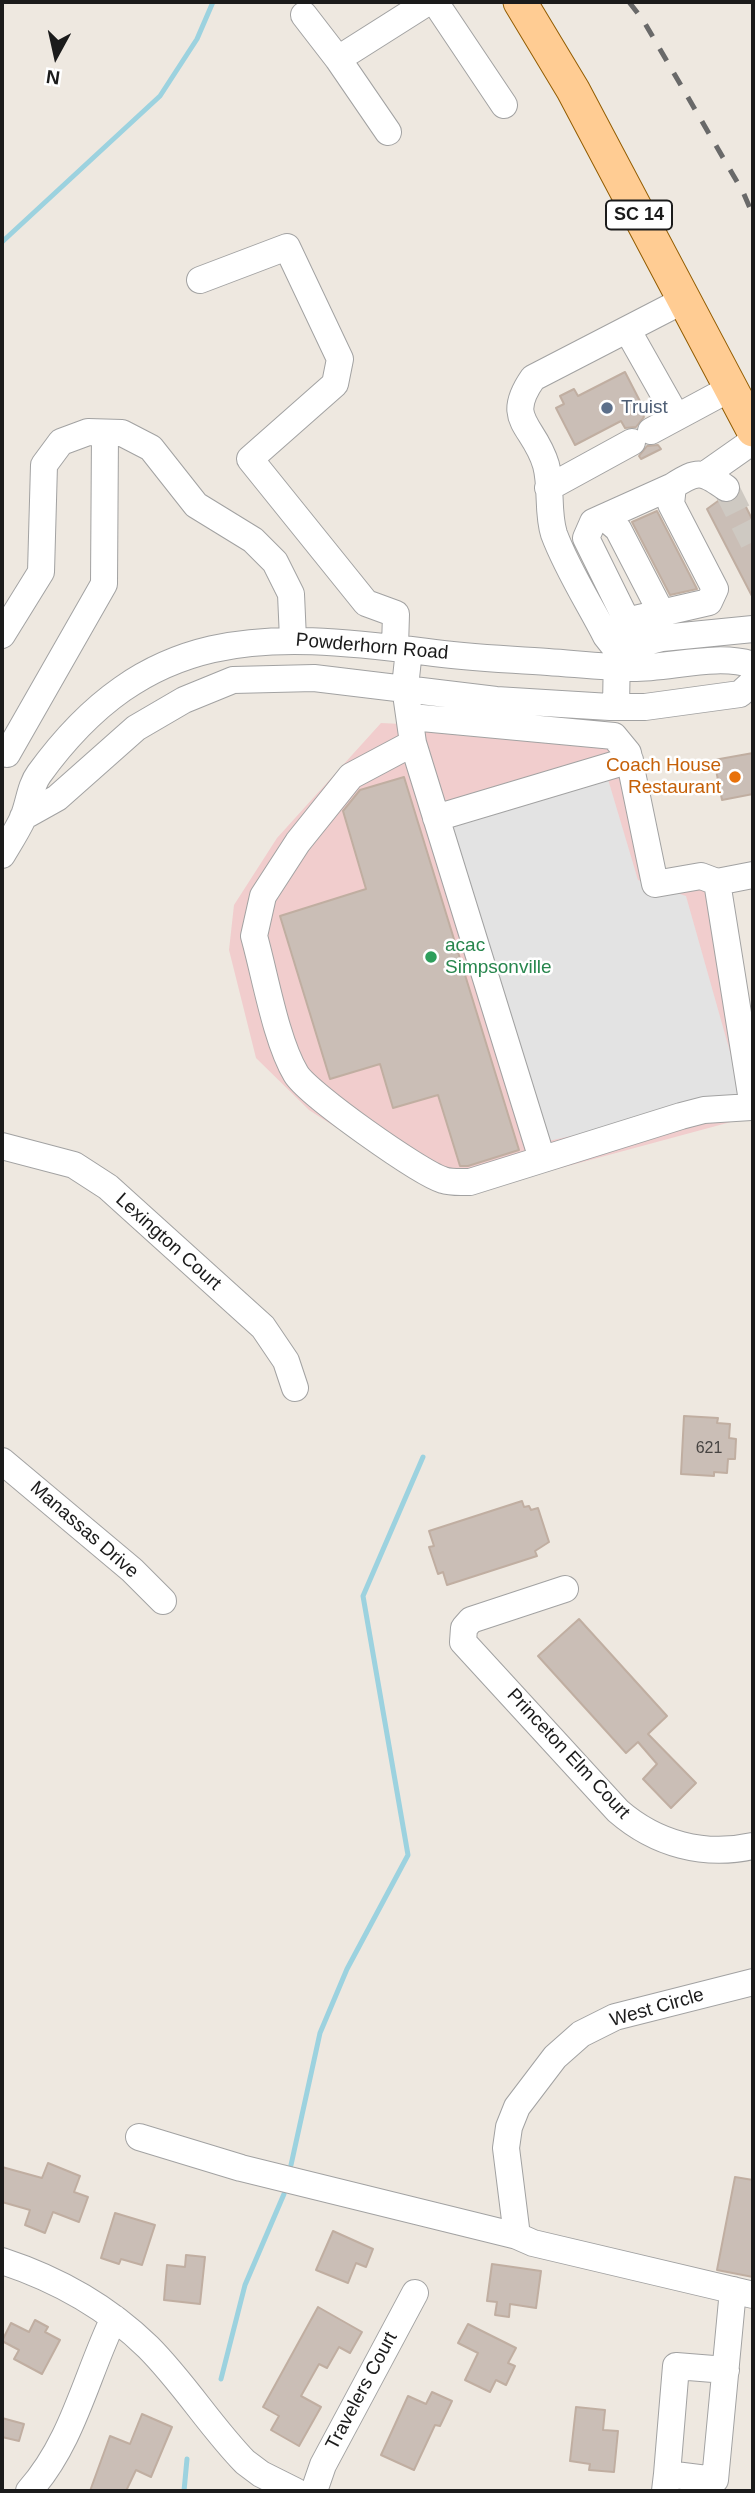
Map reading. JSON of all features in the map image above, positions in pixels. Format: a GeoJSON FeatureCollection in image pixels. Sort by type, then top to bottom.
{"type":"FeatureCollection","features":[{"type":"Feature","properties":{"kind":"main road","name":"SC 14"},"geometry":{"type":"LineString","coordinates":[[520,2],[573,90],[753,430]]}},
{"type":"Feature","properties":{"kind":"street"},"geometry":{"type":"LineString","coordinates":[[338,59],[428,2]]}},
{"type":"Feature","properties":{"kind":"street"},"geometry":{"type":"LineString","coordinates":[[435,2],[504,105]]}},
{"type":"Feature","properties":{"kind":"street"},"geometry":{"type":"LineString","coordinates":[[304,15],[388,132]]}},
{"type":"Feature","properties":{"kind":"street"},"geometry":{"type":"LineString","coordinates":[[200,280],[286,247],[340,359],[335,384],[250,459],[366,603],[396,614],[412,730],[436,818],[542,1159]]}},
{"type":"Feature","properties":{"kind":"street"},"geometry":{"type":"LineString","coordinates":[[617,644],[554,533],[546,466],[534,437],[520,417],[519,398],[533,378],[684,300]]}},
{"type":"Feature","properties":{"kind":"street"},"geometry":{"type":"LineString","coordinates":[[628,331],[676,416]]}},
{"type":"Feature","properties":{"kind":"street"},"geometry":{"type":"LineString","coordinates":[[548,488],[731,388]]}},
{"type":"Feature","properties":{"kind":"street"},"geometry":{"type":"LineString","coordinates":[[2,635],[41,572],[44,465],[61,442],[88,432],[122,433],[151,448],[196,505],[253,540],[275,562],[291,594],[293,639]]}},
{"type":"Feature","properties":{"kind":"street"},"geometry":{"type":"LineString","coordinates":[[37,776],[19,771],[4,748],[104,584],[105,433]]}},
{"type":"Feature","properties":{"kind":"street"},"geometry":{"type":"LineString","coordinates":[[616,707],[617,644],[586,538],[593,522],[673,486],[690,475],[716,481],[753,441]]}},
{"type":"Feature","properties":{"kind":"street"},"geometry":{"type":"LineString","coordinates":[[617,644],[661,612],[709,602],[715,589],[671,504],[673,486]]}},
{"type":"Feature","properties":{"kind":"street"},"geometry":{"type":"LineString","coordinates":[[604,517],[618,529],[661,612]]}},
{"type":"Feature","properties":{"kind":"street"},"geometry":{"type":"LineString","coordinates":[[617,644],[753,629]]}},
{"type":"Feature","properties":{"kind":"street","name":"Powderhorn Road"},"geometry":{"type":"LineString","coordinates":[[2,855],[23,817],[37,776],[105,704],[167,663],[233,643],[293,639],[402,648],[617,644],[696,664],[734,659],[753,665]]}},
{"type":"Feature","properties":{"kind":"street","name":"Powderhorn Road"},"geometry":{"type":"LineString","coordinates":[[23,817],[57,798],[75,779],[136,728],[184,700],[233,680],[314,678],[546,704],[616,707],[645,707],[740,694],[753,682]]}},
{"type":"Feature","properties":{"kind":"street"},"geometry":{"type":"LineString","coordinates":[[717,882],[752,1107],[692,1113],[470,1182],[441,1180],[341,1114],[303,1083],[286,1051],[254,936],[263,895],[298,842],[351,776],[412,730],[614,736],[623,743],[630,760],[655,884],[701,876],[717,882],[753,875]]}},
{"type":"Feature","properties":{"kind":"street"},"geometry":{"type":"LineString","coordinates":[[436,818],[630,760]]}},
{"type":"Feature","properties":{"kind":"street","name":"Lexington Court"},"geometry":{"type":"LineString","coordinates":[[2,1146],[74,1165],[108,1187],[263,1327],[286,1361],[295,1388]]}},
{"type":"Feature","properties":{"kind":"street","name":"Manassas Drive"},"geometry":{"type":"LineString","coordinates":[[2,1461],[132,1570],[163,1601]]}},
{"type":"Feature","properties":{"kind":"street","name":"Princeton Elm Court"},"geometry":{"type":"LineString","coordinates":[[565,1589],[471,1620],[462,1635],[463,1642],[618,1811],[637,1828],[678,1845],[702,1850],[717,1851],[753,1846]]}},
{"type":"Feature","properties":{"kind":"street","name":"West Circle"},"geometry":{"type":"LineString","coordinates":[[517,2236],[506,2148],[509,2127],[517,2107],[555,2057],[582,2034],[615,2017],[753,1982]]}},
{"type":"Feature","properties":{"kind":"street"},"geometry":{"type":"LineString","coordinates":[[139,2137],[241,2168],[517,2236],[533,2243],[743,2292],[726,2370],[715,2480],[666,2482],[676,2366],[726,2370]]}},
{"type":"Feature","properties":{"kind":"street"},"geometry":{"type":"LineString","coordinates":[[2,2261],[57,2281],[114,2318],[148,2347],[245,2462],[261,2474],[295,2491]]}},
{"type":"Feature","properties":{"kind":"street","name":"Travelers Court"},"geometry":{"type":"LineString","coordinates":[[314,2491],[323,2465],[415,2293]]}},
{"type":"Feature","properties":{"kind":"street"},"geometry":{"type":"LineString","coordinates":[[29,2491],[54,2457],[69,2429],[97,2354],[114,2318]]}},
{"type":"Feature","properties":{"kind":"shaded area"},"geometry":{"type":"Polygon","coordinates":[[[381,723],[608,734],[664,869],[718,892],[753,1116],[479,1190],[436,1192],[309,1110],[256,1058],[229,950],[234,905],[277,838],[381,723]]]}},
{"type":"Feature","properties":{"kind":"shaded area"},"geometry":{"type":"Polygon","coordinates":[[[602,759],[638,880],[686,896],[743,1098],[544,1142],[443,812],[602,759]]]}},
{"type":"Feature","properties":{"kind":"building"},"geometry":{"type":"Polygon","coordinates":[[[625,372],[644,409],[641,411],[644,417],[636,427],[625,428],[621,421],[575,445],[556,408],[564,404],[560,396],[574,389],[578,396],[625,372]]]}},
{"type":"Feature","properties":{"kind":"building"},"geometry":{"type":"Polygon","coordinates":[[[658,445],[661,449],[641,459],[639,456],[647,446],[658,445]]]}},
{"type":"Feature","properties":{"kind":"building"},"geometry":{"type":"Polygon","coordinates":[[[740,495],[753,521],[753,598],[707,509],[718,501],[732,502],[740,495]]]}},
{"type":"Feature","properties":{"kind":"building"},"geometry":{"type":"Polygon","coordinates":[[[657,511],[697,589],[670,595],[632,522],[657,511]]]}},
{"type":"Feature","properties":{"kind":"building","name":"Coach House Restaurant"},"geometry":{"type":"Polygon","coordinates":[[[753,753],[753,794],[722,800],[714,760],[753,753]]]}},
{"type":"Feature","properties":{"kind":"building"},"geometry":{"type":"Polygon","coordinates":[[[404,777],[519,1150],[468,1166],[460,1166],[438,1095],[393,1108],[380,1064],[330,1079],[280,916],[366,889],[343,811],[360,790],[404,777]]]}},
{"type":"Feature","properties":{"kind":"building"},"geometry":{"type":"Polygon","coordinates":[[[684,1416],[718,1418],[717,1423],[730,1424],[729,1438],[736,1439],[735,1459],[728,1459],[727,1473],[714,1472],[714,1476],[681,1474],[684,1416]]]}},
{"type":"Feature","properties":{"kind":"building"},"geometry":{"type":"Polygon","coordinates":[[[522,1501],[524,1507],[529,1506],[531,1510],[538,1508],[549,1542],[535,1551],[537,1556],[447,1585],[443,1572],[438,1574],[429,1547],[434,1546],[429,1531],[522,1501]]]}},
{"type":"Feature","properties":{"kind":"building"},"geometry":{"type":"Polygon","coordinates":[[[579,1619],[667,1716],[648,1734],[696,1783],[671,1808],[643,1779],[657,1764],[638,1742],[626,1753],[538,1656],[579,1619]]]}},
{"type":"Feature","properties":{"kind":"building"},"geometry":{"type":"Polygon","coordinates":[[[48,2163],[80,2176],[74,2192],[88,2197],[79,2222],[53,2212],[45,2233],[25,2225],[30,2210],[2,2202],[2,2167],[42,2178],[48,2163]]]}},
{"type":"Feature","properties":{"kind":"building"},"geometry":{"type":"Polygon","coordinates":[[[735,2177],[753,2180],[753,2277],[717,2270],[735,2177]]]}},
{"type":"Feature","properties":{"kind":"building"},"geometry":{"type":"Polygon","coordinates":[[[115,2213],[155,2225],[142,2265],[121,2259],[119,2264],[101,2258],[115,2213]]]}},
{"type":"Feature","properties":{"kind":"building"},"geometry":{"type":"Polygon","coordinates":[[[333,2231],[373,2249],[366,2267],[356,2263],[348,2283],[316,2270],[333,2231]]]}},
{"type":"Feature","properties":{"kind":"building"},"geometry":{"type":"Polygon","coordinates":[[[186,2255],[205,2257],[200,2304],[164,2300],[167,2265],[185,2267],[186,2255]]]}},
{"type":"Feature","properties":{"kind":"building"},"geometry":{"type":"Polygon","coordinates":[[[492,2264],[541,2271],[536,2308],[510,2304],[509,2317],[495,2315],[497,2302],[487,2301],[492,2264]]]}},
{"type":"Feature","properties":{"kind":"building"},"geometry":{"type":"Polygon","coordinates":[[[318,2307],[362,2332],[350,2353],[339,2347],[327,2368],[319,2364],[301,2396],[321,2407],[299,2446],[271,2430],[279,2416],[263,2407],[318,2307]]]}},
{"type":"Feature","properties":{"kind":"building"},"geometry":{"type":"Polygon","coordinates":[[[35,2320],[48,2327],[45,2332],[60,2340],[42,2374],[14,2359],[19,2350],[2,2341],[11,2323],[29,2332],[35,2320]]]}},
{"type":"Feature","properties":{"kind":"building"},"geometry":{"type":"Polygon","coordinates":[[[468,2324],[516,2348],[508,2363],[515,2366],[506,2385],[496,2380],[490,2392],[465,2380],[478,2353],[458,2343],[468,2324]]]}},
{"type":"Feature","properties":{"kind":"building"},"geometry":{"type":"Polygon","coordinates":[[[432,2392],[452,2401],[440,2426],[435,2425],[414,2470],[381,2455],[408,2396],[426,2404],[432,2392]]]}},
{"type":"Feature","properties":{"kind":"building"},"geometry":{"type":"Polygon","coordinates":[[[576,2407],[605,2410],[603,2430],[618,2431],[614,2472],[589,2470],[590,2464],[570,2461],[576,2407]]]}},
{"type":"Feature","properties":{"kind":"building"},"geometry":{"type":"Polygon","coordinates":[[[142,2414],[172,2427],[151,2477],[136,2470],[126,2491],[90,2491],[110,2436],[130,2444],[142,2414]]]}},
{"type":"Feature","properties":{"kind":"building"},"geometry":{"type":"Polygon","coordinates":[[[2,2418],[24,2424],[19,2441],[2,2437],[2,2418]]]}},
{"type":"Feature","properties":{"kind":"waterway"},"geometry":{"type":"LineString","coordinates":[[2,242],[160,96],[197,39],[213,2]]}},
{"type":"Feature","properties":{"kind":"waterway"},"geometry":{"type":"LineString","coordinates":[[291,2165],[320,2033],[347,1969],[408,1855],[363,1596],[423,1457]]}},
{"type":"Feature","properties":{"kind":"waterway"},"geometry":{"type":"LineString","coordinates":[[221,2379],[245,2285],[284,2194]]}},
{"type":"Feature","properties":{"kind":"waterway"},"geometry":{"type":"LineString","coordinates":[[184,2491],[187,2459]]}},
{"type":"Feature","properties":{"kind":"tunnel"},"geometry":{"type":"LineString","coordinates":[[726,488],[753,542]]}},
{"type":"Feature","properties":{"kind":"railway"},"geometry":{"type":"LineString","coordinates":[[629,2],[643,20],[743,192],[753,215]]}},
{"type":"Feature","properties":{"kind":"place","name":"Truist"},"geometry":{"type":"Point","coordinates":[607,408]}},
{"type":"Feature","properties":{"kind":"place","name":"Coach House Restaurant"},"geometry":{"type":"Point","coordinates":[735,777]}},
{"type":"Feature","properties":{"kind":"place","name":"acac Simpsonville"},"geometry":{"type":"Point","coordinates":[431,957]}}]}
